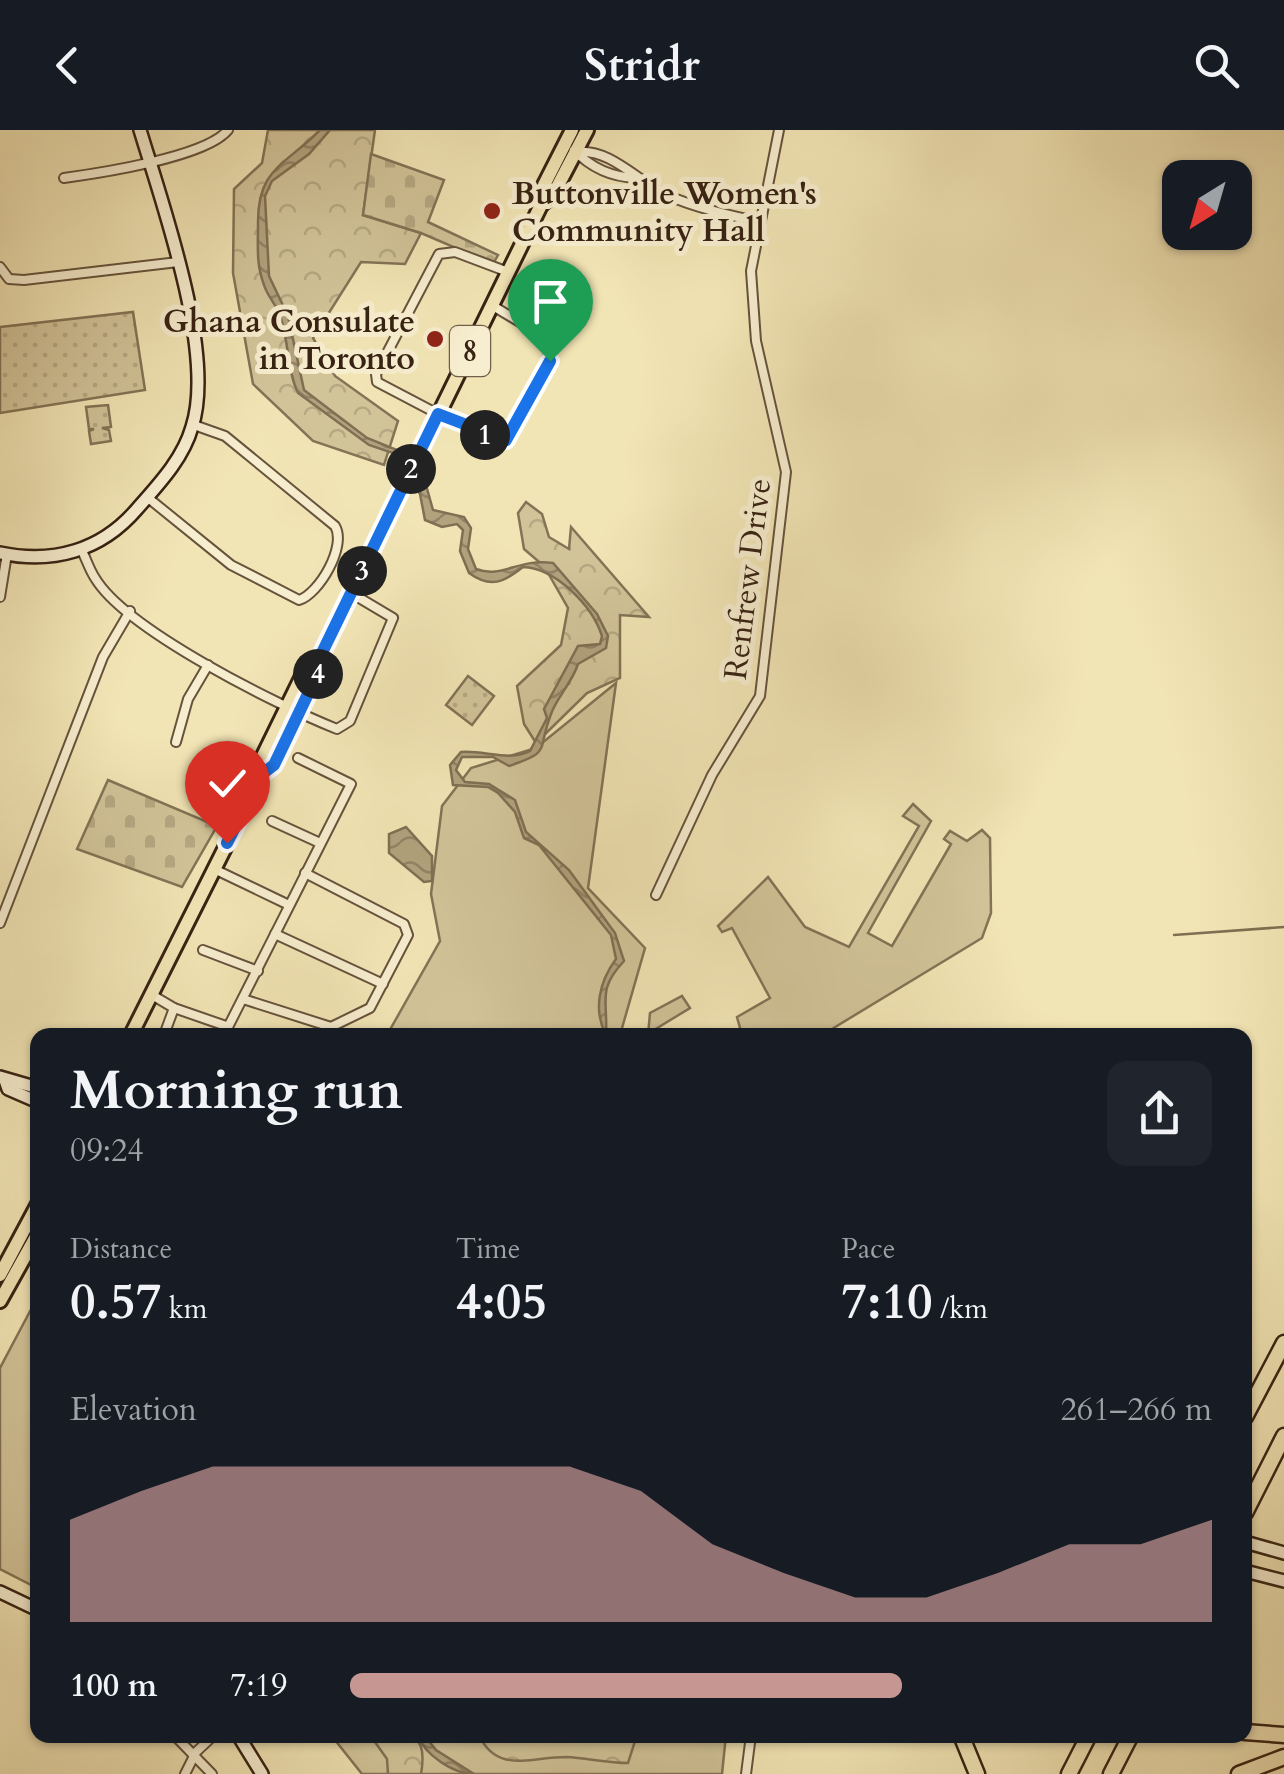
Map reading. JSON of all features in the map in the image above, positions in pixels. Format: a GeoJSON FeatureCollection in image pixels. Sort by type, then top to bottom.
{"type":"FeatureCollection","features":[{"type":"Feature","properties":{"kind":"highway"},"geometry":{"type":"LineString","coordinates":[[1252,1404],[1284,1343]]}},
{"type":"Feature","properties":{"kind":"highway"},"geometry":{"type":"LineString","coordinates":[[1252,1500],[1284,1436]]}},
{"type":"Feature","properties":{"kind":"highway"},"geometry":{"type":"LineString","coordinates":[[1252,1732],[1284,1734]]}},
{"type":"Feature","properties":{"kind":"highway"},"geometry":{"type":"LineString","coordinates":[[965,1743],[977,1774]]}},
{"type":"Feature","properties":{"kind":"highway"},"geometry":{"type":"LineString","coordinates":[[1069,1774],[1085,1743]]}},
{"type":"Feature","properties":{"kind":"highway"},"geometry":{"type":"LineString","coordinates":[[1111,1774],[1127,1743]]}},
{"type":"Feature","properties":{"kind":"highway"},"geometry":{"type":"LineString","coordinates":[[1239,1774],[1284,1758]]}},
{"type":"Feature","properties":{"kind":"main road","name":"8"},"geometry":{"type":"LineString","coordinates":[[135,1028],[262,774],[274,765],[293,709],[318,673],[319,659],[438,414],[541,205],[553,194],[571,148],[572,130]]}},
{"type":"Feature","properties":{"kind":"main road","name":"8"},"geometry":{"type":"LineString","coordinates":[[571,148],[587,130]]}},
{"type":"Feature","properties":{"kind":"main road"},"geometry":{"type":"LineString","coordinates":[[0,1275],[30,1219]]}},
{"type":"Feature","properties":{"kind":"main road"},"geometry":{"type":"LineString","coordinates":[[0,1300],[30,1247]]}},
{"type":"Feature","properties":{"kind":"street"},"geometry":{"type":"LineString","coordinates":[[0,597],[4,554],[51,557],[81,550],[114,532],[181,452],[194,425],[197,387],[178,262],[140,130]]}},
{"type":"Feature","properties":{"kind":"street"},"geometry":{"type":"LineString","coordinates":[[64,178],[150,164],[220,139],[228,130]]}},
{"type":"Feature","properties":{"kind":"street","name":"Renfrew Drive"},"geometry":{"type":"LineString","coordinates":[[656,895],[719,762],[760,696],[786,472],[752,314],[751,271],[779,130]]}},
{"type":"Feature","properties":{"kind":"street"},"geometry":{"type":"LineString","coordinates":[[571,148],[584,161],[616,178],[636,178],[675,198],[762,222]]}},
{"type":"Feature","properties":{"kind":"street"},"geometry":{"type":"LineString","coordinates":[[492,306],[551,338],[555,351],[506,440],[438,414],[377,382],[376,374],[442,251],[508,272]]}},
{"type":"Feature","properties":{"kind":"street"},"geometry":{"type":"LineString","coordinates":[[0,266],[9,279],[24,280],[178,262]]}},
{"type":"Feature","properties":{"kind":"street"},"geometry":{"type":"LineString","coordinates":[[147,497],[241,571],[299,600],[315,591],[339,542],[336,526],[225,436],[194,425]]}},
{"type":"Feature","properties":{"kind":"street"},"geometry":{"type":"LineString","coordinates":[[81,550],[94,577],[130,610],[208,665],[337,729],[350,721],[393,618],[351,593]]}},
{"type":"Feature","properties":{"kind":"street"},"geometry":{"type":"LineString","coordinates":[[0,923],[103,657],[130,610]]}},
{"type":"Feature","properties":{"kind":"street"},"geometry":{"type":"LineString","coordinates":[[176,742],[188,700],[208,665]]}},
{"type":"Feature","properties":{"kind":"street"},"geometry":{"type":"LineString","coordinates":[[226,1028],[351,784],[298,758]]}},
{"type":"Feature","properties":{"kind":"street"},"geometry":{"type":"LineString","coordinates":[[272,821],[320,843]]}},
{"type":"Feature","properties":{"kind":"street"},"geometry":{"type":"LineString","coordinates":[[214,869],[289,905]]}},
{"type":"Feature","properties":{"kind":"street"},"geometry":{"type":"LineString","coordinates":[[243,998],[330,1027],[370,1008],[408,935],[404,924],[305,873]]}},
{"type":"Feature","properties":{"kind":"street"},"geometry":{"type":"LineString","coordinates":[[0,886],[14,891]]}},
{"type":"Feature","properties":{"kind":"street"},"geometry":{"type":"LineString","coordinates":[[276,934],[383,984]]}},
{"type":"Feature","properties":{"kind":"street"},"geometry":{"type":"LineString","coordinates":[[203,950],[258,971]]}},
{"type":"Feature","properties":{"kind":"street"},"geometry":{"type":"LineString","coordinates":[[152,994],[220,1028]]}},
{"type":"Feature","properties":{"kind":"street"},"geometry":{"type":"LineString","coordinates":[[167,1028],[174,1008]]}},
{"type":"Feature","properties":{"kind":"street"},"geometry":{"type":"LineString","coordinates":[[30,1085],[3,1078],[9,1090],[30,1099]]}},
{"type":"Feature","properties":{"kind":"street"},"geometry":{"type":"LineString","coordinates":[[1252,1544],[1284,1553]]}},
{"type":"Feature","properties":{"kind":"street"},"geometry":{"type":"LineString","coordinates":[[1252,1574],[1284,1582]]}},
{"type":"Feature","properties":{"kind":"street"},"geometry":{"type":"LineString","coordinates":[[0,1592],[30,1606]]}},
{"type":"Feature","properties":{"kind":"street"},"geometry":{"type":"LineString","coordinates":[[184,1743],[212,1774]]}},
{"type":"Feature","properties":{"kind":"street"},"geometry":{"type":"LineString","coordinates":[[185,1774],[206,1743]]}},
{"type":"Feature","properties":{"kind":"street"},"geometry":{"type":"LineString","coordinates":[[243,1743],[262,1774]]}},
{"type":"Feature","properties":{"kind":"street"},"geometry":{"type":"LineString","coordinates":[[746,1774],[750,1743]]}},
{"type":"Feature","properties":{"kind":"green space"},"geometry":{"type":"Polygon","coordinates":[[[268,130],[375,130],[363,215],[421,233],[405,264],[361,262],[313,338],[335,376],[398,421],[384,465],[313,441],[253,384],[233,273],[234,189],[262,163],[268,130]]]}},
{"type":"Feature","properties":{"kind":"green space"},"geometry":{"type":"Polygon","coordinates":[[[371,154],[444,180],[428,222],[498,255],[493,264],[421,233],[363,215],[371,154]]]}},
{"type":"Feature","properties":{"kind":"green space"},"geometry":{"type":"Polygon","coordinates":[[[133,312],[145,390],[0,413],[0,327],[133,312]]]}},
{"type":"Feature","properties":{"kind":"green space"},"geometry":{"type":"Polygon","coordinates":[[[108,405],[111,427],[102,428],[109,430],[111,441],[91,444],[89,431],[94,429],[89,429],[86,407],[108,405]]]}},
{"type":"Feature","properties":{"kind":"green space"},"geometry":{"type":"Polygon","coordinates":[[[526,502],[542,514],[549,537],[569,549],[571,527],[649,617],[620,615],[620,678],[587,693],[536,743],[524,724],[517,686],[561,645],[568,608],[544,566],[524,549],[518,513],[526,502]]]}},
{"type":"Feature","properties":{"kind":"green space"},"geometry":{"type":"Polygon","coordinates":[[[468,676],[494,696],[472,725],[446,705],[468,676]]]}},
{"type":"Feature","properties":{"kind":"green space"},"geometry":{"type":"Polygon","coordinates":[[[616,683],[588,888],[645,948],[622,1028],[391,1028],[440,941],[431,894],[442,806],[471,768],[536,748],[616,683]]]}},
{"type":"Feature","properties":{"kind":"green space"},"geometry":{"type":"Polygon","coordinates":[[[108,780],[217,826],[182,887],[77,849],[108,780]]]}},
{"type":"Feature","properties":{"kind":"green space"},"geometry":{"type":"Polygon","coordinates":[[[913,804],[931,821],[868,933],[892,946],[951,844],[944,839],[950,831],[967,841],[982,830],[990,838],[991,913],[982,938],[834,1028],[740,1028],[737,1017],[770,998],[732,928],[722,932],[718,926],[768,877],[805,927],[849,947],[919,826],[903,816],[913,804]]]}},
{"type":"Feature","properties":{"kind":"green space"},"geometry":{"type":"Polygon","coordinates":[[[682,996],[690,1008],[657,1028],[649,1028],[650,1013],[682,996]]]}},
{"type":"Feature","properties":{"kind":"green space"},"geometry":{"type":"Polygon","coordinates":[[[30,1311],[30,1584],[0,1569],[0,1368],[30,1311]]]}},
{"type":"Feature","properties":{"kind":"green space"},"geometry":{"type":"Polygon","coordinates":[[[337,1743],[725,1743],[722,1774],[362,1774],[337,1743]]]}},
{"type":"Feature","properties":{"kind":"green space"},"geometry":{"type":"Polygon","coordinates":[[[376,1743],[419,1743],[421,1774],[388,1774],[387,1759],[376,1743]]]}},
{"type":"Feature","properties":{"kind":"green space"},"geometry":{"type":"Polygon","coordinates":[[[484,1743],[634,1743],[628,1763],[566,1757],[516,1761],[495,1755],[484,1743]]]}},
{"type":"Feature","properties":{"kind":"water"},"geometry":{"type":"Polygon","coordinates":[[[320,130],[330,130],[309,154],[272,181],[265,196],[269,276],[288,316],[304,390],[367,438],[397,450],[426,485],[433,510],[464,517],[471,528],[468,549],[476,569],[494,572],[530,563],[553,563],[597,614],[608,636],[606,648],[578,664],[554,708],[538,753],[509,766],[493,757],[462,757],[456,770],[465,782],[489,784],[515,800],[526,832],[569,870],[615,933],[624,961],[607,988],[606,1028],[602,1026],[599,1006],[605,977],[616,959],[611,935],[539,845],[524,838],[515,812],[498,793],[488,787],[453,785],[450,765],[461,752],[514,756],[530,751],[547,718],[544,709],[578,646],[600,644],[602,636],[581,601],[547,574],[523,567],[503,580],[491,582],[469,573],[460,551],[463,530],[457,524],[442,527],[425,520],[420,494],[393,453],[369,445],[298,393],[280,314],[260,270],[259,206],[267,180],[320,130]]]}},
{"type":"Feature","properties":{"kind":"water"},"geometry":{"type":"Polygon","coordinates":[[[406,827],[432,856],[432,881],[424,882],[389,853],[389,834],[406,827]]]}},
{"type":"Feature","properties":{"kind":"water"},"geometry":{"type":"Polygon","coordinates":[[[422,1743],[430,1743],[474,1774],[458,1771],[422,1743]]]}},
{"type":"Feature","properties":{"kind":"waterway"},"geometry":{"type":"LineString","coordinates":[[1174,935],[1284,927]]}},
{"type":"Feature","properties":{"kind":"place","name":"Buttonville Women's Community Hall"},"geometry":{"type":"Point","coordinates":[492,211]}},
{"type":"Feature","properties":{"kind":"place","name":"Ghana Consulate in Toronto"},"geometry":{"type":"Point","coordinates":[435,339]}},
{"type":"Feature","properties":{"kind":"route"},"geometry":{"type":"LineString","coordinates":[[227,843],[262,774],[274,765],[318,673],[319,659],[438,414],[497,440],[506,440],[550,361]]}}]}
